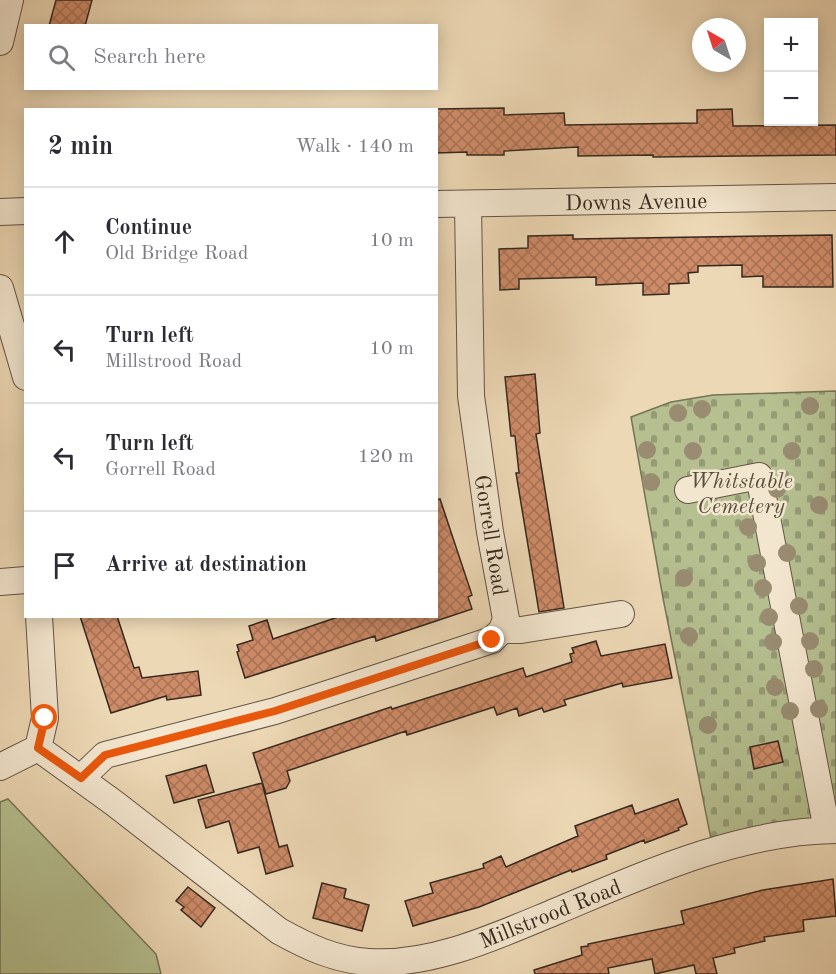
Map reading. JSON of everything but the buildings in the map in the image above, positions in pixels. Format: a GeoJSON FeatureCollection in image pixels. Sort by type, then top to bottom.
{"type":"FeatureCollection","features":[{"type":"Feature","properties":{"kind":"street"},"geometry":{"type":"LineString","coordinates":[[0,42],[10,0]]}},
{"type":"Feature","properties":{"kind":"street","name":"Downs Avenue"},"geometry":{"type":"LineString","coordinates":[[438,204],[836,197]]}},
{"type":"Feature","properties":{"kind":"street","name":"Gorrell Road"},"geometry":{"type":"LineString","coordinates":[[468,204],[471,396],[490,532],[506,619],[502,630]]}},
{"type":"Feature","properties":{"kind":"street"},"geometry":{"type":"LineString","coordinates":[[0,212],[24,211]]}},
{"type":"Feature","properties":{"kind":"street"},"geometry":{"type":"LineString","coordinates":[[0,288],[24,370]]}},
{"type":"Feature","properties":{"kind":"street"},"geometry":{"type":"LineString","coordinates":[[688,490],[759,476],[831,830]]}},
{"type":"Feature","properties":{"kind":"street"},"geometry":{"type":"LineString","coordinates":[[0,582],[24,580]]}},
{"type":"Feature","properties":{"kind":"street"},"geometry":{"type":"LineString","coordinates":[[81,778],[105,755],[275,711],[492,640],[502,630],[521,630],[621,614]]}},
{"type":"Feature","properties":{"kind":"street"},"geometry":{"type":"LineString","coordinates":[[0,767],[38,748],[45,718],[39,618]]}},
{"type":"Feature","properties":{"kind":"street","name":"Millstrood Road"},"geometry":{"type":"LineString","coordinates":[[38,748],[289,936],[308,947],[335,957],[402,967],[434,955],[486,941],[601,892],[701,854],[748,841],[831,830]]}},
{"type":"Feature","properties":{"kind":"green space","name":"Whitstable Cemetery"},"geometry":{"type":"Polygon","coordinates":[[[836,391],[836,821],[711,839],[663,598],[631,417],[671,402],[713,395],[836,391]]]}},
{"type":"Feature","properties":{"kind":"green space"},"geometry":{"type":"Polygon","coordinates":[[[8,799],[156,954],[161,974],[0,974],[0,802],[8,799]]]}},
{"type":"Feature","properties":{"kind":"route"},"geometry":{"type":"LineString","coordinates":[[45,718],[38,748],[81,778],[105,755],[275,711],[492,640]]}}]}
